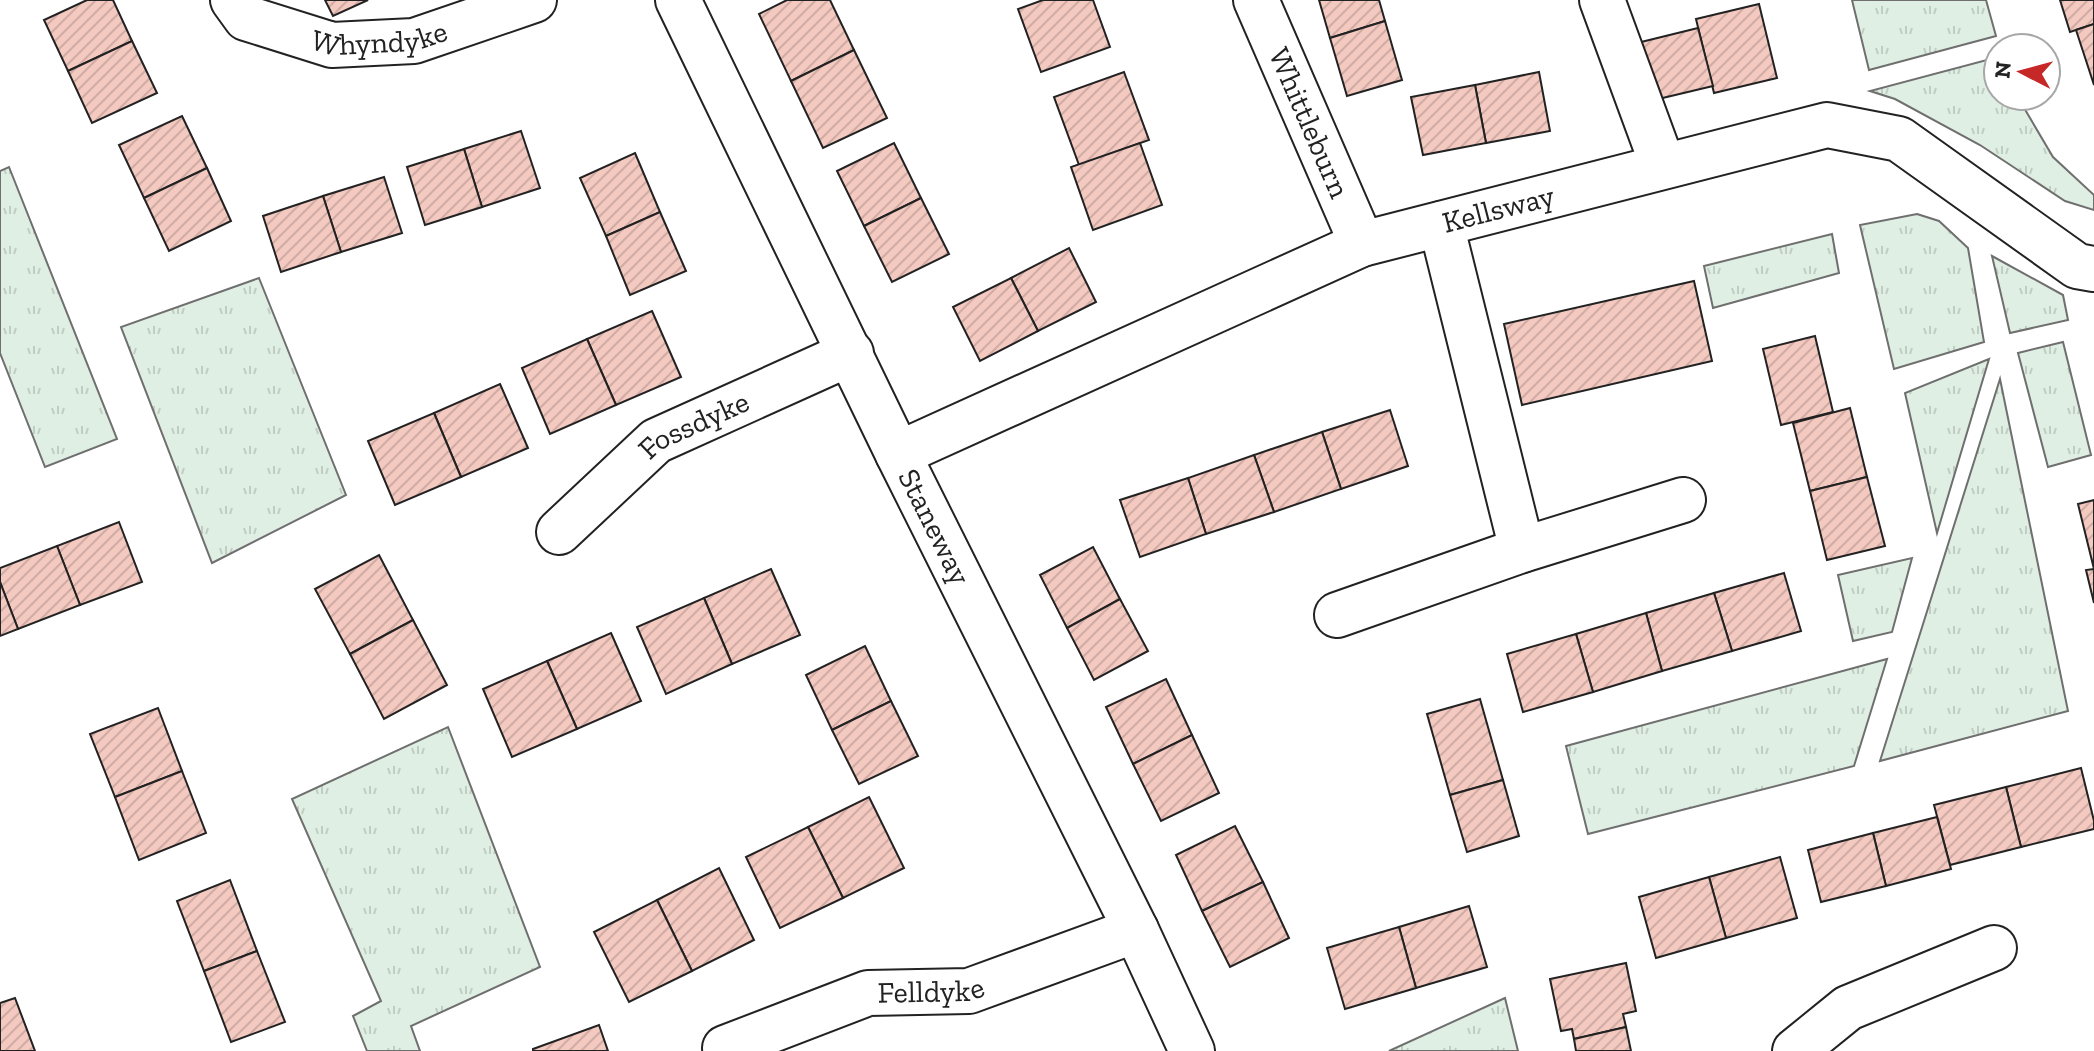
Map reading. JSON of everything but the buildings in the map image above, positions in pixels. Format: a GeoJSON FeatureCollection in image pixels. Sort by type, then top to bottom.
{"type":"FeatureCollection","features":[{"type":"Feature","properties":{"kind":"street","name":"Whyndyke"},"geometry":{"type":"LineString","coordinates":[[233,0],[246,18],[332,45],[414,41],[534,0]]}},
{"type":"Feature","properties":{"kind":"street","name":"Staneway"},"geometry":{"type":"LineString","coordinates":[[678,0],[898,454],[1136,930],[1192,1051]]}},
{"type":"Feature","properties":{"kind":"street","name":"Whittleburn"},"geometry":{"type":"LineString","coordinates":[[1256,0],[1362,244]]}},
{"type":"Feature","properties":{"kind":"street"},"geometry":{"type":"LineString","coordinates":[[1602,0],[1663,166]]}},
{"type":"Feature","properties":{"kind":"street","name":"Kellsway"},"geometry":{"type":"LineString","coordinates":[[898,454],[1362,244],[1827,125],[1899,139],[2077,266],[2094,269]]}},
{"type":"Feature","properties":{"kind":"street"},"geometry":{"type":"LineString","coordinates":[[1441,224],[1522,550]]}},
{"type":"Feature","properties":{"kind":"street","name":"Fossdyke"},"geometry":{"type":"LineString","coordinates":[[559,532],[656,441],[851,353]]}},
{"type":"Feature","properties":{"kind":"street"},"geometry":{"type":"LineString","coordinates":[[1337,615],[1522,550],[1683,500]]}},
{"type":"Feature","properties":{"kind":"street","name":"Felldyke"},"geometry":{"type":"LineString","coordinates":[[725,1048],[868,993],[969,991],[1136,930]]}},
{"type":"Feature","properties":{"kind":"street"},"geometry":{"type":"LineString","coordinates":[[1795,1051],[1848,1008],[1994,948]]}},
{"type":"Feature","properties":{"kind":"green space"},"geometry":{"type":"Polygon","coordinates":[[[1852,0],[1986,0],[1995,32],[1982,32],[1982,40],[1869,70],[1852,0]]]}},
{"type":"Feature","properties":{"kind":"green space"},"geometry":{"type":"Polygon","coordinates":[[[1982,61],[1982,112],[2026,112],[2053,157],[2094,195],[2094,210],[2065,201],[1980,145],[1895,99],[1870,91],[1982,61]]]}},
{"type":"Feature","properties":{"kind":"green space"},"geometry":{"type":"Polygon","coordinates":[[[9,167],[117,439],[45,467],[0,353],[0,171],[9,167]]]}},
{"type":"Feature","properties":{"kind":"green space"},"geometry":{"type":"Polygon","coordinates":[[[1917,214],[1939,221],[1968,248],[1984,342],[1894,369],[1860,225],[1917,214]]]}},
{"type":"Feature","properties":{"kind":"green space"},"geometry":{"type":"Polygon","coordinates":[[[1832,234],[1839,273],[1713,308],[1704,266],[1832,234]]]}},
{"type":"Feature","properties":{"kind":"green space"},"geometry":{"type":"Polygon","coordinates":[[[1992,256],[2063,295],[2068,320],[2010,333],[1992,256]]]}},
{"type":"Feature","properties":{"kind":"green space"},"geometry":{"type":"Polygon","coordinates":[[[259,278],[346,495],[212,563],[121,327],[259,278]]]}},
{"type":"Feature","properties":{"kind":"green space"},"geometry":{"type":"Polygon","coordinates":[[[2063,342],[2091,455],[2048,467],[2018,353],[2063,342]]]}},
{"type":"Feature","properties":{"kind":"green space"},"geometry":{"type":"Polygon","coordinates":[[[1989,359],[1937,533],[1905,393],[1989,359]]]}},
{"type":"Feature","properties":{"kind":"green space"},"geometry":{"type":"Polygon","coordinates":[[[2000,379],[2068,711],[1880,761],[2000,379]]]}},
{"type":"Feature","properties":{"kind":"green space"},"geometry":{"type":"Polygon","coordinates":[[[1912,558],[1892,632],[1853,641],[1838,575],[1912,558]]]}},
{"type":"Feature","properties":{"kind":"green space"},"geometry":{"type":"Polygon","coordinates":[[[1887,659],[1854,766],[1588,834],[1566,746],[1887,659]]]}},
{"type":"Feature","properties":{"kind":"green space"},"geometry":{"type":"Polygon","coordinates":[[[448,727],[540,967],[411,1026],[420,1051],[367,1051],[353,1016],[381,1001],[292,799],[448,727]]]}},
{"type":"Feature","properties":{"kind":"green space"},"geometry":{"type":"Polygon","coordinates":[[[1505,998],[1518,1051],[1389,1051],[1505,998]]]}}]}
